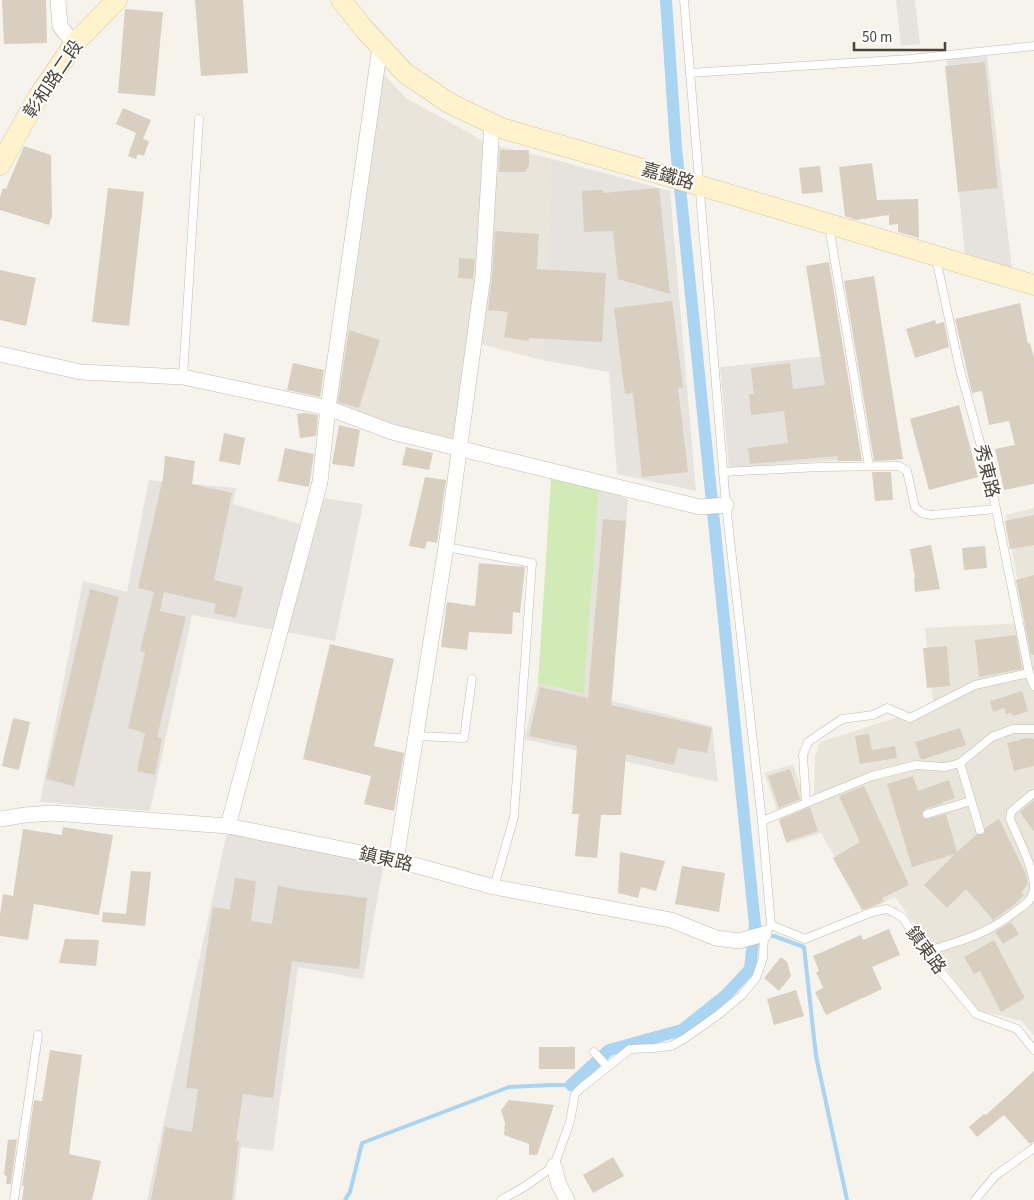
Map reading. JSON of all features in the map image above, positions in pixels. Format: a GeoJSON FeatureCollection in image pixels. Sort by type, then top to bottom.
{"type":"FeatureCollection","features":[{"type":"Feature","properties":{"kind":"street"},"geometry":{"type":"LineString","coordinates":[[58,0],[60,26],[74,44]]}},
{"type":"Feature","properties":{"kind":"street","name":"彰和路二段"},"geometry":{"type":"LineString","coordinates":[[0,165],[38,97],[74,44],[117,0]]}},
{"type":"Feature","properties":{"kind":"street","name":"嘉鐵路"},"geometry":{"type":"LineString","coordinates":[[341,0],[405,74],[449,103],[501,128],[1034,285]]}},
{"type":"Feature","properties":{"kind":"street"},"geometry":{"type":"LineString","coordinates":[[228,826],[320,482],[328,408],[380,47]]}},
{"type":"Feature","properties":{"kind":"street"},"geometry":{"type":"LineString","coordinates":[[396,860],[446,547],[483,276],[492,124]]}},
{"type":"Feature","properties":{"kind":"street"},"geometry":{"type":"LineString","coordinates":[[0,354],[81,372],[183,376],[328,408],[392,432],[700,507],[721,505]]}},
{"type":"Feature","properties":{"kind":"street","name":"鎮東路"},"geometry":{"type":"LineString","coordinates":[[0,819],[52,813],[228,826],[396,860],[494,887],[671,920],[716,938],[739,941],[768,930]]}},
{"type":"Feature","properties":{"kind":"street"},"geometry":{"type":"LineString","coordinates":[[554,1166],[558,1184],[567,1200]]}},
{"type":"Feature","properties":{"kind":"lane"},"geometry":{"type":"LineString","coordinates":[[501,1200],[554,1166],[570,1122],[575,1094],[630,1049],[672,1046],[718,1015],[742,995],[756,978],[763,958],[768,930],[762,821],[721,505],[724,472],[687,182],[690,73],[684,0]]}},
{"type":"Feature","properties":{"kind":"lane"},"geometry":{"type":"LineString","coordinates":[[690,73],[910,59],[1034,46]]}},
{"type":"Feature","properties":{"kind":"lane"},"geometry":{"type":"LineString","coordinates":[[183,376],[199,119]]}},
{"type":"Feature","properties":{"kind":"lane"},"geometry":{"type":"LineString","coordinates":[[828,224],[869,466]]}},
{"type":"Feature","properties":{"kind":"lane","name":"秀東路"},"geometry":{"type":"LineString","coordinates":[[935,256],[959,366],[990,479],[1029,673],[1034,686]]}},
{"type":"Feature","properties":{"kind":"lane"},"geometry":{"type":"LineString","coordinates":[[724,472],[899,466],[907,471],[915,507],[922,513],[931,515],[996,509]]}},
{"type":"Feature","properties":{"kind":"lane"},"geometry":{"type":"LineString","coordinates":[[446,547],[532,563],[514,817],[494,887]]}},
{"type":"Feature","properties":{"kind":"lane"},"geometry":{"type":"LineString","coordinates":[[806,803],[803,755],[808,742],[842,719],[874,715],[887,708],[910,718],[975,685],[1029,673]]}},
{"type":"Feature","properties":{"kind":"lane"},"geometry":{"type":"LineString","coordinates":[[416,736],[464,738],[472,679]]}},
{"type":"Feature","properties":{"kind":"lane"},"geometry":{"type":"LineString","coordinates":[[762,821],[872,776],[916,765],[945,767],[960,763],[992,737],[1013,729],[1034,729]]}},
{"type":"Feature","properties":{"kind":"lane"},"geometry":{"type":"LineString","coordinates":[[960,763],[980,830]]}},
{"type":"Feature","properties":{"kind":"lane"},"geometry":{"type":"LineString","coordinates":[[925,952],[987,931],[1030,900],[1034,889],[1033,873],[1010,819],[1011,812],[1033,794]]}},
{"type":"Feature","properties":{"kind":"lane"},"geometry":{"type":"LineString","coordinates":[[927,814],[971,801]]}},
{"type":"Feature","properties":{"kind":"lane","name":"鎮東路"},"geometry":{"type":"LineString","coordinates":[[768,930],[804,939],[872,912],[887,909],[902,918],[925,952],[976,1014],[1017,1028],[1034,1050]]}},
{"type":"Feature","properties":{"kind":"lane"},"geometry":{"type":"LineString","coordinates":[[14,1200],[38,1035]]}},
{"type":"Feature","properties":{"kind":"lane"},"geometry":{"type":"LineString","coordinates":[[594,1052],[608,1066]]}},
{"type":"Feature","properties":{"kind":"lane"},"geometry":{"type":"LineString","coordinates":[[976,1200],[995,1176],[1034,1148]]}},
{"type":"Feature","properties":{"kind":"shaded area"},"geometry":{"type":"Polygon","coordinates":[[[896,0],[915,0],[920,44],[901,46],[896,0]]]}},
{"type":"Feature","properties":{"kind":"shaded area"},"geometry":{"type":"Polygon","coordinates":[[[987,56],[1012,269],[965,257],[947,59],[987,56]]]}},
{"type":"Feature","properties":{"kind":"shaded area"},"geometry":{"type":"Polygon","coordinates":[[[379,69],[406,98],[489,144],[552,159],[542,360],[473,342],[457,445],[331,406],[379,69]]]}},
{"type":"Feature","properties":{"kind":"shaded area"},"geometry":{"type":"Polygon","coordinates":[[[552,159],[670,191],[696,491],[617,474],[609,372],[542,360],[552,159]]]}},
{"type":"Feature","properties":{"kind":"shaded area"},"geometry":{"type":"Polygon","coordinates":[[[826,356],[838,460],[729,468],[720,367],[826,356]]]}},
{"type":"Feature","properties":{"kind":"shaded area"},"geometry":{"type":"Polygon","coordinates":[[[149,480],[236,488],[233,504],[303,525],[309,496],[363,504],[335,641],[192,615],[150,811],[40,802],[83,581],[127,592],[149,480]]]}},
{"type":"Feature","properties":{"kind":"shaded area"},"geometry":{"type":"Polygon","coordinates":[[[599,489],[628,499],[612,701],[712,726],[718,782],[524,739],[538,683],[584,694],[599,489]]]}},
{"type":"Feature","properties":{"kind":"shaded area"},"geometry":{"type":"Polygon","coordinates":[[[1034,508],[1034,1036],[1022,1021],[976,1010],[895,897],[866,911],[821,833],[787,844],[783,826],[764,773],[793,764],[806,804],[814,793],[815,756],[820,742],[914,712],[934,709],[925,628],[1025,623],[1006,515],[1034,508]]]}},
{"type":"Feature","properties":{"kind":"shaded area"},"geometry":{"type":"Polygon","coordinates":[[[227,832],[384,862],[363,979],[298,967],[273,1151],[241,1147],[235,1200],[147,1200],[227,832]]]}},
{"type":"Feature","properties":{"kind":"green space"},"geometry":{"type":"Polygon","coordinates":[[[551,479],[599,489],[584,694],[538,683],[551,479]]]}},
{"type":"Feature","properties":{"kind":"building"},"geometry":{"type":"Polygon","coordinates":[[[2,0],[46,0],[47,43],[4,44],[2,0]]]}},
{"type":"Feature","properties":{"kind":"building"},"geometry":{"type":"Polygon","coordinates":[[[195,0],[243,0],[248,73],[201,76],[195,0]]]}},
{"type":"Feature","properties":{"kind":"building"},"geometry":{"type":"Polygon","coordinates":[[[125,9],[163,12],[155,96],[118,93],[125,9]]]}},
{"type":"Feature","properties":{"kind":"building"},"geometry":{"type":"Polygon","coordinates":[[[985,62],[998,188],[958,192],[945,66],[985,62]]]}},
{"type":"Feature","properties":{"kind":"building"},"geometry":{"type":"Polygon","coordinates":[[[123,108],[151,120],[143,139],[149,141],[144,156],[138,154],[136,159],[128,156],[136,133],[116,124],[123,108]]]}},
{"type":"Feature","properties":{"kind":"building"},"geometry":{"type":"Polygon","coordinates":[[[24,146],[51,155],[52,216],[49,225],[0,210],[0,197],[3,188],[6,189],[24,146]]]}},
{"type":"Feature","properties":{"kind":"building"},"geometry":{"type":"Polygon","coordinates":[[[500,150],[529,150],[529,165],[525,172],[499,172],[500,150]]]}},
{"type":"Feature","properties":{"kind":"building"},"geometry":{"type":"Polygon","coordinates":[[[872,163],[877,200],[918,199],[919,238],[898,232],[898,224],[889,225],[889,215],[856,220],[845,216],[839,167],[872,163]]]}},
{"type":"Feature","properties":{"kind":"building"},"geometry":{"type":"Polygon","coordinates":[[[820,166],[823,192],[802,194],[799,168],[820,166]]]}},
{"type":"Feature","properties":{"kind":"building"},"geometry":{"type":"Polygon","coordinates":[[[108,188],[144,192],[129,326],[92,322],[108,188]]]}},
{"type":"Feature","properties":{"kind":"building"},"geometry":{"type":"Polygon","coordinates":[[[659,188],[670,294],[618,279],[613,231],[584,232],[582,191],[603,190],[603,193],[659,188]]]}},
{"type":"Feature","properties":{"kind":"building"},"geometry":{"type":"Polygon","coordinates":[[[495,231],[539,234],[537,269],[606,273],[602,342],[530,338],[529,341],[504,337],[508,312],[488,310],[495,231]]]}},
{"type":"Feature","properties":{"kind":"building"},"geometry":{"type":"Polygon","coordinates":[[[459,258],[475,259],[473,279],[458,278],[459,258]]]}},
{"type":"Feature","properties":{"kind":"building"},"geometry":{"type":"Polygon","coordinates":[[[829,262],[862,461],[838,461],[837,456],[750,464],[748,448],[788,443],[784,411],[751,415],[749,394],[754,394],[751,368],[790,363],[793,389],[825,385],[806,266],[829,262]]]}},
{"type":"Feature","properties":{"kind":"building"},"geometry":{"type":"Polygon","coordinates":[[[0,270],[36,278],[26,326],[0,320],[0,270]]]}},
{"type":"Feature","properties":{"kind":"building"},"geometry":{"type":"Polygon","coordinates":[[[874,276],[903,459],[874,461],[844,281],[874,276]]]}},
{"type":"Feature","properties":{"kind":"building"},"geometry":{"type":"Polygon","coordinates":[[[672,301],[683,387],[678,388],[688,472],[642,477],[633,393],[625,394],[614,308],[672,301]]]}},
{"type":"Feature","properties":{"kind":"building"},"geometry":{"type":"Polygon","coordinates":[[[1020,303],[1028,344],[1030,343],[1034,358],[1034,484],[1004,490],[995,449],[1015,445],[1009,421],[989,425],[982,391],[972,393],[955,319],[1020,303]]]}},
{"type":"Feature","properties":{"kind":"building"},"geometry":{"type":"Polygon","coordinates":[[[935,320],[936,324],[944,322],[949,347],[915,358],[906,329],[935,320]]]}},
{"type":"Feature","properties":{"kind":"building"},"geometry":{"type":"Polygon","coordinates":[[[349,330],[380,340],[359,408],[338,402],[349,330]]]}},
{"type":"Feature","properties":{"kind":"building"},"geometry":{"type":"Polygon","coordinates":[[[293,363],[324,370],[320,397],[287,390],[293,363]]]}},
{"type":"Feature","properties":{"kind":"building"},"geometry":{"type":"Polygon","coordinates":[[[959,405],[978,477],[929,490],[910,419],[959,405]]]}},
{"type":"Feature","properties":{"kind":"building"},"geometry":{"type":"Polygon","coordinates":[[[297,414],[318,415],[316,436],[300,438],[297,414]]]}},
{"type":"Feature","properties":{"kind":"building"},"geometry":{"type":"Polygon","coordinates":[[[339,425],[360,430],[354,467],[332,464],[339,425]]]}},
{"type":"Feature","properties":{"kind":"building"},"geometry":{"type":"Polygon","coordinates":[[[224,433],[245,438],[240,465],[219,461],[224,433]]]}},
{"type":"Feature","properties":{"kind":"building"},"geometry":{"type":"Polygon","coordinates":[[[406,447],[433,453],[429,470],[402,465],[406,447]]]}},
{"type":"Feature","properties":{"kind":"building"},"geometry":{"type":"Polygon","coordinates":[[[285,448],[314,454],[309,487],[278,481],[285,448]]]}},
{"type":"Feature","properties":{"kind":"building"},"geometry":{"type":"Polygon","coordinates":[[[165,456],[195,461],[192,484],[232,493],[214,580],[243,587],[236,618],[214,613],[216,604],[164,592],[160,611],[186,617],[157,737],[162,738],[155,775],[137,771],[145,733],[128,728],[145,652],[140,651],[154,592],[138,588],[163,478],[165,456]]]}},
{"type":"Feature","properties":{"kind":"building"},"geometry":{"type":"Polygon","coordinates":[[[872,472],[891,472],[893,500],[875,501],[872,472]]]}},
{"type":"Feature","properties":{"kind":"building"},"geometry":{"type":"Polygon","coordinates":[[[425,477],[446,480],[437,543],[427,541],[425,549],[409,546],[425,477]]]}},
{"type":"Feature","properties":{"kind":"building"},"geometry":{"type":"Polygon","coordinates":[[[1034,515],[1034,545],[1010,549],[1005,521],[1034,515]]]}},
{"type":"Feature","properties":{"kind":"building"},"geometry":{"type":"Polygon","coordinates":[[[603,519],[626,521],[611,705],[712,728],[707,753],[678,748],[674,765],[626,754],[621,815],[601,815],[597,858],[575,856],[579,814],[572,814],[577,746],[529,736],[540,687],[588,698],[603,519]]]}},
{"type":"Feature","properties":{"kind":"building"},"geometry":{"type":"Polygon","coordinates":[[[931,545],[940,589],[915,592],[915,578],[910,549],[931,545]]]}},
{"type":"Feature","properties":{"kind":"building"},"geometry":{"type":"Polygon","coordinates":[[[985,546],[987,568],[964,570],[962,548],[985,546]]]}},
{"type":"Feature","properties":{"kind":"building"},"geometry":{"type":"Polygon","coordinates":[[[479,563],[525,567],[520,613],[513,612],[512,634],[469,632],[467,650],[441,647],[447,602],[475,606],[479,563]]]}},
{"type":"Feature","properties":{"kind":"building"},"geometry":{"type":"Polygon","coordinates":[[[1034,575],[1034,655],[1031,655],[1016,580],[1034,575]]]}},
{"type":"Feature","properties":{"kind":"building"},"geometry":{"type":"Polygon","coordinates":[[[90,589],[119,597],[74,786],[46,779],[90,589]]]}},
{"type":"Feature","properties":{"kind":"building"},"geometry":{"type":"Polygon","coordinates":[[[1016,635],[1022,669],[979,677],[975,640],[1016,635]]]}},
{"type":"Feature","properties":{"kind":"building"},"geometry":{"type":"Polygon","coordinates":[[[330,644],[394,659],[374,746],[404,753],[394,811],[364,804],[371,776],[303,759],[330,644]]]}},
{"type":"Feature","properties":{"kind":"building"},"geometry":{"type":"Polygon","coordinates":[[[947,646],[950,686],[927,688],[923,648],[947,646]]]}},
{"type":"Feature","properties":{"kind":"building"},"geometry":{"type":"Polygon","coordinates":[[[1022,691],[1028,711],[1013,716],[1012,713],[1006,714],[1004,708],[993,712],[990,701],[1022,691]]]}},
{"type":"Feature","properties":{"kind":"building"},"geometry":{"type":"Polygon","coordinates":[[[13,718],[30,722],[19,770],[2,766],[13,718]]]}},
{"type":"Feature","properties":{"kind":"building"},"geometry":{"type":"Polygon","coordinates":[[[960,728],[966,745],[921,760],[915,742],[960,728]]]}},
{"type":"Feature","properties":{"kind":"building"},"geometry":{"type":"Polygon","coordinates":[[[869,734],[872,750],[895,746],[897,758],[860,764],[855,736],[869,734]]]}},
{"type":"Feature","properties":{"kind":"building"},"geometry":{"type":"Polygon","coordinates":[[[1026,738],[1034,739],[1034,766],[1014,771],[1007,743],[1026,738]]]}},
{"type":"Feature","properties":{"kind":"building"},"geometry":{"type":"Polygon","coordinates":[[[790,769],[800,799],[779,808],[768,776],[790,769]]]}},
{"type":"Feature","properties":{"kind":"building"},"geometry":{"type":"Polygon","coordinates":[[[913,776],[918,791],[949,780],[955,798],[925,809],[922,815],[928,819],[946,814],[957,852],[977,834],[984,834],[985,828],[999,819],[1026,874],[1028,884],[1021,893],[1024,895],[1014,905],[993,920],[966,889],[947,908],[924,885],[955,854],[912,867],[887,784],[913,776]]]}},
{"type":"Feature","properties":{"kind":"building"},"geometry":{"type":"Polygon","coordinates":[[[864,786],[909,885],[882,898],[884,901],[862,910],[833,858],[860,842],[839,796],[864,786]]]}},
{"type":"Feature","properties":{"kind":"building"},"geometry":{"type":"Polygon","coordinates":[[[1034,800],[1034,832],[1020,812],[1034,800]]]}},
{"type":"Feature","properties":{"kind":"building"},"geometry":{"type":"Polygon","coordinates":[[[810,807],[818,831],[786,842],[779,820],[810,807]]]}},
{"type":"Feature","properties":{"kind":"building"},"geometry":{"type":"Polygon","coordinates":[[[63,827],[113,835],[99,915],[34,904],[28,940],[0,936],[3,894],[13,896],[23,829],[62,835],[63,827]]]}},
{"type":"Feature","properties":{"kind":"building"},"geometry":{"type":"Polygon","coordinates":[[[620,852],[665,861],[656,891],[641,887],[638,898],[618,893],[620,852]]]}},
{"type":"Feature","properties":{"kind":"building"},"geometry":{"type":"Polygon","coordinates":[[[682,866],[725,873],[719,912],[675,904],[682,866]]]}},
{"type":"Feature","properties":{"kind":"building"},"geometry":{"type":"Polygon","coordinates":[[[131,871],[151,872],[145,926],[102,922],[103,912],[126,914],[131,871]]]}},
{"type":"Feature","properties":{"kind":"building"},"geometry":{"type":"Polygon","coordinates":[[[235,878],[256,881],[251,921],[272,924],[278,886],[367,898],[359,969],[292,961],[273,1098],[243,1094],[236,1141],[239,1141],[232,1200],[151,1200],[165,1127],[192,1132],[198,1089],[186,1088],[213,907],[230,910],[235,878]]]}},
{"type":"Feature","properties":{"kind":"building"},"geometry":{"type":"Polygon","coordinates":[[[1011,922],[1019,934],[1003,944],[995,932],[1011,922]]]}},
{"type":"Feature","properties":{"kind":"building"},"geometry":{"type":"Polygon","coordinates":[[[889,929],[900,955],[872,967],[882,989],[826,1015],[815,992],[823,988],[816,972],[819,971],[813,956],[861,935],[863,940],[889,929]]]}},
{"type":"Feature","properties":{"kind":"building"},"geometry":{"type":"Polygon","coordinates":[[[65,939],[99,940],[96,966],[59,963],[65,939]]]}},
{"type":"Feature","properties":{"kind":"building"},"geometry":{"type":"Polygon","coordinates":[[[994,940],[1025,998],[1001,1012],[980,971],[974,974],[964,957],[994,940]]]}},
{"type":"Feature","properties":{"kind":"building"},"geometry":{"type":"Polygon","coordinates":[[[781,957],[787,962],[791,976],[779,991],[764,978],[781,957]]]}},
{"type":"Feature","properties":{"kind":"building"},"geometry":{"type":"Polygon","coordinates":[[[796,990],[804,1016],[774,1025],[767,999],[796,990]]]}},
{"type":"Feature","properties":{"kind":"building"},"geometry":{"type":"Polygon","coordinates":[[[539,1047],[575,1047],[575,1069],[539,1069],[539,1047]]]}},
{"type":"Feature","properties":{"kind":"building"},"geometry":{"type":"Polygon","coordinates":[[[50,1050],[82,1055],[69,1154],[101,1161],[92,1200],[22,1200],[24,1186],[22,1186],[34,1100],[42,1101],[50,1050]]]}},
{"type":"Feature","properties":{"kind":"building"},"geometry":{"type":"Polygon","coordinates":[[[1034,1071],[1034,1142],[1030,1144],[1004,1115],[977,1137],[969,1127],[984,1114],[986,1115],[1034,1071]]]}},
{"type":"Feature","properties":{"kind":"building"},"geometry":{"type":"Polygon","coordinates":[[[509,1100],[554,1105],[537,1155],[529,1155],[529,1144],[504,1135],[505,1123],[501,1110],[509,1100]]]}},
{"type":"Feature","properties":{"kind":"building"},"geometry":{"type":"Polygon","coordinates":[[[17,1139],[11,1184],[6,1184],[7,1177],[4,1174],[8,1140],[17,1139]]]}},
{"type":"Feature","properties":{"kind":"building"},"geometry":{"type":"Polygon","coordinates":[[[613,1157],[624,1176],[593,1193],[583,1175],[613,1157]]]}},
{"type":"Feature","properties":{"kind":"waterway"},"geometry":{"type":"LineString","coordinates":[[571,1085],[609,1050],[682,1030],[726,995],[750,969],[755,925],[676,148],[666,0]]}},
{"type":"Feature","properties":{"kind":"waterway"},"geometry":{"type":"LineString","coordinates":[[768,936],[774,936],[804,947],[816,1056],[847,1200]]}},
{"type":"Feature","properties":{"kind":"waterway"},"geometry":{"type":"LineString","coordinates":[[345,1200],[350,1192],[362,1143],[509,1087],[571,1085]]}}]}
